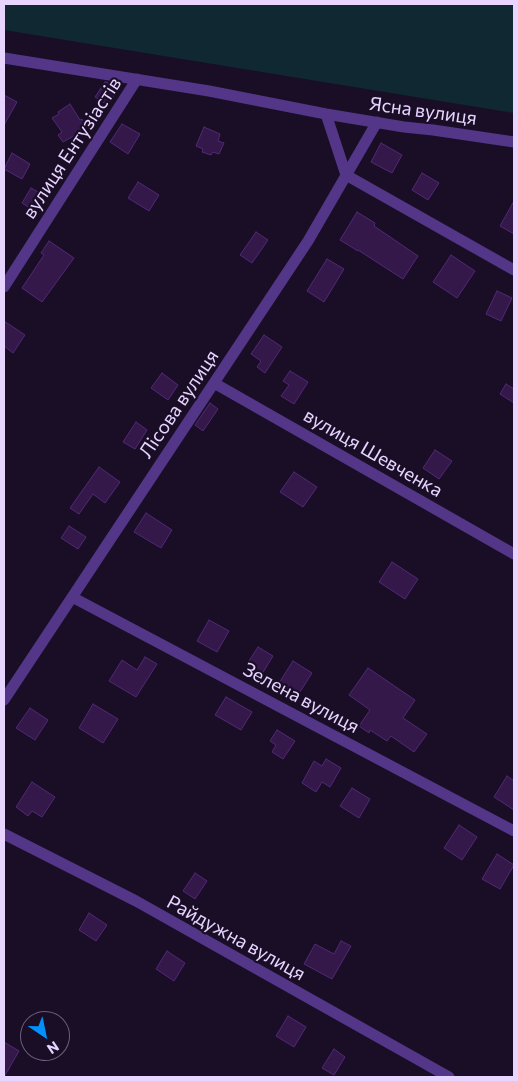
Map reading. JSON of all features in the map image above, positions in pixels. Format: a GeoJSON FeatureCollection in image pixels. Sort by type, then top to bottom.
{"type":"FeatureCollection","features":[{"type":"Feature","properties":{"kind":"street","name":"Ясна вулиця"},"geometry":{"type":"LineString","coordinates":[[4,58],[209,91],[326,114],[514,142]]}},
{"type":"Feature","properties":{"kind":"street","name":"вулиця Ентузіастів"},"geometry":{"type":"LineString","coordinates":[[4,287],[137,80]]}},
{"type":"Feature","properties":{"kind":"street"},"geometry":{"type":"LineString","coordinates":[[326,114],[346,175],[514,270]]}},
{"type":"Feature","properties":{"kind":"street","name":"Лісова вулиця"},"geometry":{"type":"LineString","coordinates":[[4,700],[308,241],[377,122]]}},
{"type":"Feature","properties":{"kind":"street","name":"вулиця Шевченка"},"geometry":{"type":"LineString","coordinates":[[214,383],[514,554]]}},
{"type":"Feature","properties":{"kind":"street","name":"Зелена вулиця"},"geometry":{"type":"LineString","coordinates":[[72,597],[514,831]]}},
{"type":"Feature","properties":{"kind":"street","name":"Райдужна вулиця"},"geometry":{"type":"LineString","coordinates":[[4,834],[136,901],[448,1077]]}},
{"type":"Feature","properties":{"kind":"shaded area"},"geometry":{"type":"Polygon","coordinates":[[[4,4],[514,4],[514,113],[4,30],[4,4]]]}},
{"type":"Feature","properties":{"kind":"building"},"geometry":{"type":"Polygon","coordinates":[[[105,82],[116,84],[119,87],[108,105],[95,97],[105,82]]]}},
{"type":"Feature","properties":{"kind":"building"},"geometry":{"type":"Polygon","coordinates":[[[4,95],[17,102],[4,125],[4,95]]]}},
{"type":"Feature","properties":{"kind":"building"},"geometry":{"type":"Polygon","coordinates":[[[70,104],[87,127],[63,142],[58,135],[62,132],[52,118],[70,104]]]}},
{"type":"Feature","properties":{"kind":"building"},"geometry":{"type":"Polygon","coordinates":[[[122,124],[140,134],[128,154],[110,142],[122,124]]]}},
{"type":"Feature","properties":{"kind":"building"},"geometry":{"type":"Polygon","coordinates":[[[204,127],[220,134],[218,141],[224,143],[219,154],[213,152],[211,155],[202,152],[203,149],[196,146],[204,127]]]}},
{"type":"Feature","properties":{"kind":"building"},"geometry":{"type":"Polygon","coordinates":[[[381,143],[402,155],[392,173],[371,162],[381,143]]]}},
{"type":"Feature","properties":{"kind":"building"},"geometry":{"type":"Polygon","coordinates":[[[12,153],[30,164],[22,179],[4,169],[12,153]]]}},
{"type":"Feature","properties":{"kind":"building"},"geometry":{"type":"Polygon","coordinates":[[[422,173],[439,183],[428,200],[412,190],[422,173]]]}},
{"type":"Feature","properties":{"kind":"building"},"geometry":{"type":"Polygon","coordinates":[[[138,182],[159,195],[149,211],[128,198],[138,182]]]}},
{"type":"Feature","properties":{"kind":"building"},"geometry":{"type":"Polygon","coordinates":[[[31,188],[42,194],[33,210],[22,203],[31,188]]]}},
{"type":"Feature","properties":{"kind":"building"},"geometry":{"type":"Polygon","coordinates":[[[514,201],[514,234],[500,226],[514,201]]]}},
{"type":"Feature","properties":{"kind":"building"},"geometry":{"type":"Polygon","coordinates":[[[357,212],[375,223],[374,226],[418,256],[403,279],[340,240],[357,212]]]}},
{"type":"Feature","properties":{"kind":"building"},"geometry":{"type":"Polygon","coordinates":[[[256,232],[268,240],[252,263],[240,255],[256,232]]]}},
{"type":"Feature","properties":{"kind":"building"},"geometry":{"type":"Polygon","coordinates":[[[49,241],[74,258],[42,302],[22,288],[44,255],[41,253],[49,241]]]}},
{"type":"Feature","properties":{"kind":"building"},"geometry":{"type":"Polygon","coordinates":[[[451,255],[475,271],[457,298],[433,282],[451,255]]]}},
{"type":"Feature","properties":{"kind":"building"},"geometry":{"type":"Polygon","coordinates":[[[327,259],[344,269],[324,302],[307,291],[327,259]]]}},
{"type":"Feature","properties":{"kind":"building"},"geometry":{"type":"Polygon","coordinates":[[[497,291],[512,298],[501,321],[486,314],[497,291]]]}},
{"type":"Feature","properties":{"kind":"building"},"geometry":{"type":"Polygon","coordinates":[[[4,321],[25,335],[13,353],[4,346],[4,321]]]}},
{"type":"Feature","properties":{"kind":"building"},"geometry":{"type":"Polygon","coordinates":[[[264,335],[282,347],[265,373],[257,367],[261,361],[251,354],[264,335]]]}},
{"type":"Feature","properties":{"kind":"building"},"geometry":{"type":"Polygon","coordinates":[[[290,371],[308,382],[294,404],[281,396],[289,385],[283,381],[290,371]]]}},
{"type":"Feature","properties":{"kind":"building"},"geometry":{"type":"Polygon","coordinates":[[[162,373],[178,385],[168,400],[151,388],[162,373]]]}},
{"type":"Feature","properties":{"kind":"building"},"geometry":{"type":"Polygon","coordinates":[[[506,384],[514,389],[514,403],[500,394],[506,384]]]}},
{"type":"Feature","properties":{"kind":"building"},"geometry":{"type":"Polygon","coordinates":[[[210,403],[218,409],[203,431],[195,425],[210,403]]]}},
{"type":"Feature","properties":{"kind":"building"},"geometry":{"type":"Polygon","coordinates":[[[136,422],[147,430],[135,449],[123,442],[136,422]]]}},
{"type":"Feature","properties":{"kind":"building"},"geometry":{"type":"Polygon","coordinates":[[[435,450],[452,461],[439,479],[423,468],[435,450]]]}},
{"type":"Feature","properties":{"kind":"building"},"geometry":{"type":"Polygon","coordinates":[[[99,467],[120,482],[105,503],[93,494],[79,514],[70,508],[99,467]]]}},
{"type":"Feature","properties":{"kind":"building"},"geometry":{"type":"Polygon","coordinates":[[[294,472],[317,487],[303,507],[280,492],[294,472]]]}},
{"type":"Feature","properties":{"kind":"building"},"geometry":{"type":"Polygon","coordinates":[[[146,513],[172,530],[161,548],[134,532],[146,513]]]}},
{"type":"Feature","properties":{"kind":"building"},"geometry":{"type":"Polygon","coordinates":[[[69,526],[86,537],[78,549],[61,538],[69,526]]]}},
{"type":"Feature","properties":{"kind":"building"},"geometry":{"type":"Polygon","coordinates":[[[392,562],[418,579],[405,599],[379,582],[392,562]]]}},
{"type":"Feature","properties":{"kind":"building"},"geometry":{"type":"Polygon","coordinates":[[[209,620],[229,631],[217,652],[197,641],[209,620]]]}},
{"type":"Feature","properties":{"kind":"building"},"geometry":{"type":"Polygon","coordinates":[[[258,647],[273,656],[262,674],[247,664],[258,647]]]}},
{"type":"Feature","properties":{"kind":"building"},"geometry":{"type":"Polygon","coordinates":[[[145,657],[157,664],[136,697],[109,681],[122,660],[137,670],[145,657]]]}},
{"type":"Feature","properties":{"kind":"building"},"geometry":{"type":"Polygon","coordinates":[[[293,661],[312,673],[298,695],[279,683],[293,661]]]}},
{"type":"Feature","properties":{"kind":"building"},"geometry":{"type":"Polygon","coordinates":[[[368,668],[415,700],[403,718],[427,734],[414,752],[391,736],[387,741],[370,730],[369,733],[359,726],[370,710],[349,695],[368,668]]]}},
{"type":"Feature","properties":{"kind":"building"},"geometry":{"type":"Polygon","coordinates":[[[226,697],[252,712],[241,730],[215,715],[226,697]]]}},
{"type":"Feature","properties":{"kind":"building"},"geometry":{"type":"Polygon","coordinates":[[[93,704],[118,719],[103,743],[79,728],[93,704]]]}},
{"type":"Feature","properties":{"kind":"building"},"geometry":{"type":"Polygon","coordinates":[[[30,708],[48,720],[35,740],[16,728],[30,708]]]}},
{"type":"Feature","properties":{"kind":"building"},"geometry":{"type":"Polygon","coordinates":[[[277,730],[295,741],[283,759],[272,752],[276,745],[270,741],[277,730]]]}},
{"type":"Feature","properties":{"kind":"building"},"geometry":{"type":"Polygon","coordinates":[[[326,759],[341,768],[330,787],[322,782],[316,792],[302,783],[314,761],[322,766],[326,759]]]}},
{"type":"Feature","properties":{"kind":"building"},"geometry":{"type":"Polygon","coordinates":[[[507,776],[514,781],[514,810],[494,797],[507,776]]]}},
{"type":"Feature","properties":{"kind":"building"},"geometry":{"type":"Polygon","coordinates":[[[32,782],[55,797],[42,817],[32,811],[28,816],[16,807],[32,782]]]}},
{"type":"Feature","properties":{"kind":"building"},"geometry":{"type":"Polygon","coordinates":[[[352,788],[370,799],[359,818],[340,806],[352,788]]]}},
{"type":"Feature","properties":{"kind":"building"},"geometry":{"type":"Polygon","coordinates":[[[459,825],[477,837],[462,860],[444,848],[459,825]]]}},
{"type":"Feature","properties":{"kind":"building"},"geometry":{"type":"Polygon","coordinates":[[[497,854],[514,865],[500,889],[482,879],[497,854]]]}},
{"type":"Feature","properties":{"kind":"building"},"geometry":{"type":"Polygon","coordinates":[[[195,873],[207,881],[195,899],[183,891],[195,873]]]}},
{"type":"Feature","properties":{"kind":"building"},"geometry":{"type":"Polygon","coordinates":[[[89,913],[107,925],[96,941],[79,930],[89,913]]]}},
{"type":"Feature","properties":{"kind":"building"},"geometry":{"type":"Polygon","coordinates":[[[341,941],[351,946],[332,979],[304,964],[315,944],[334,954],[341,941]]]}},
{"type":"Feature","properties":{"kind":"building"},"geometry":{"type":"Polygon","coordinates":[[[167,951],[185,963],[174,981],[156,969],[167,951]]]}},
{"type":"Feature","properties":{"kind":"building"},"geometry":{"type":"Polygon","coordinates":[[[288,1016],[306,1027],[294,1047],[276,1036],[288,1016]]]}},
{"type":"Feature","properties":{"kind":"building"},"geometry":{"type":"Polygon","coordinates":[[[4,1042],[19,1051],[4,1077],[4,1042]]]}},
{"type":"Feature","properties":{"kind":"building"},"geometry":{"type":"Polygon","coordinates":[[[334,1049],[345,1057],[334,1075],[322,1068],[334,1049]]]}}]}
